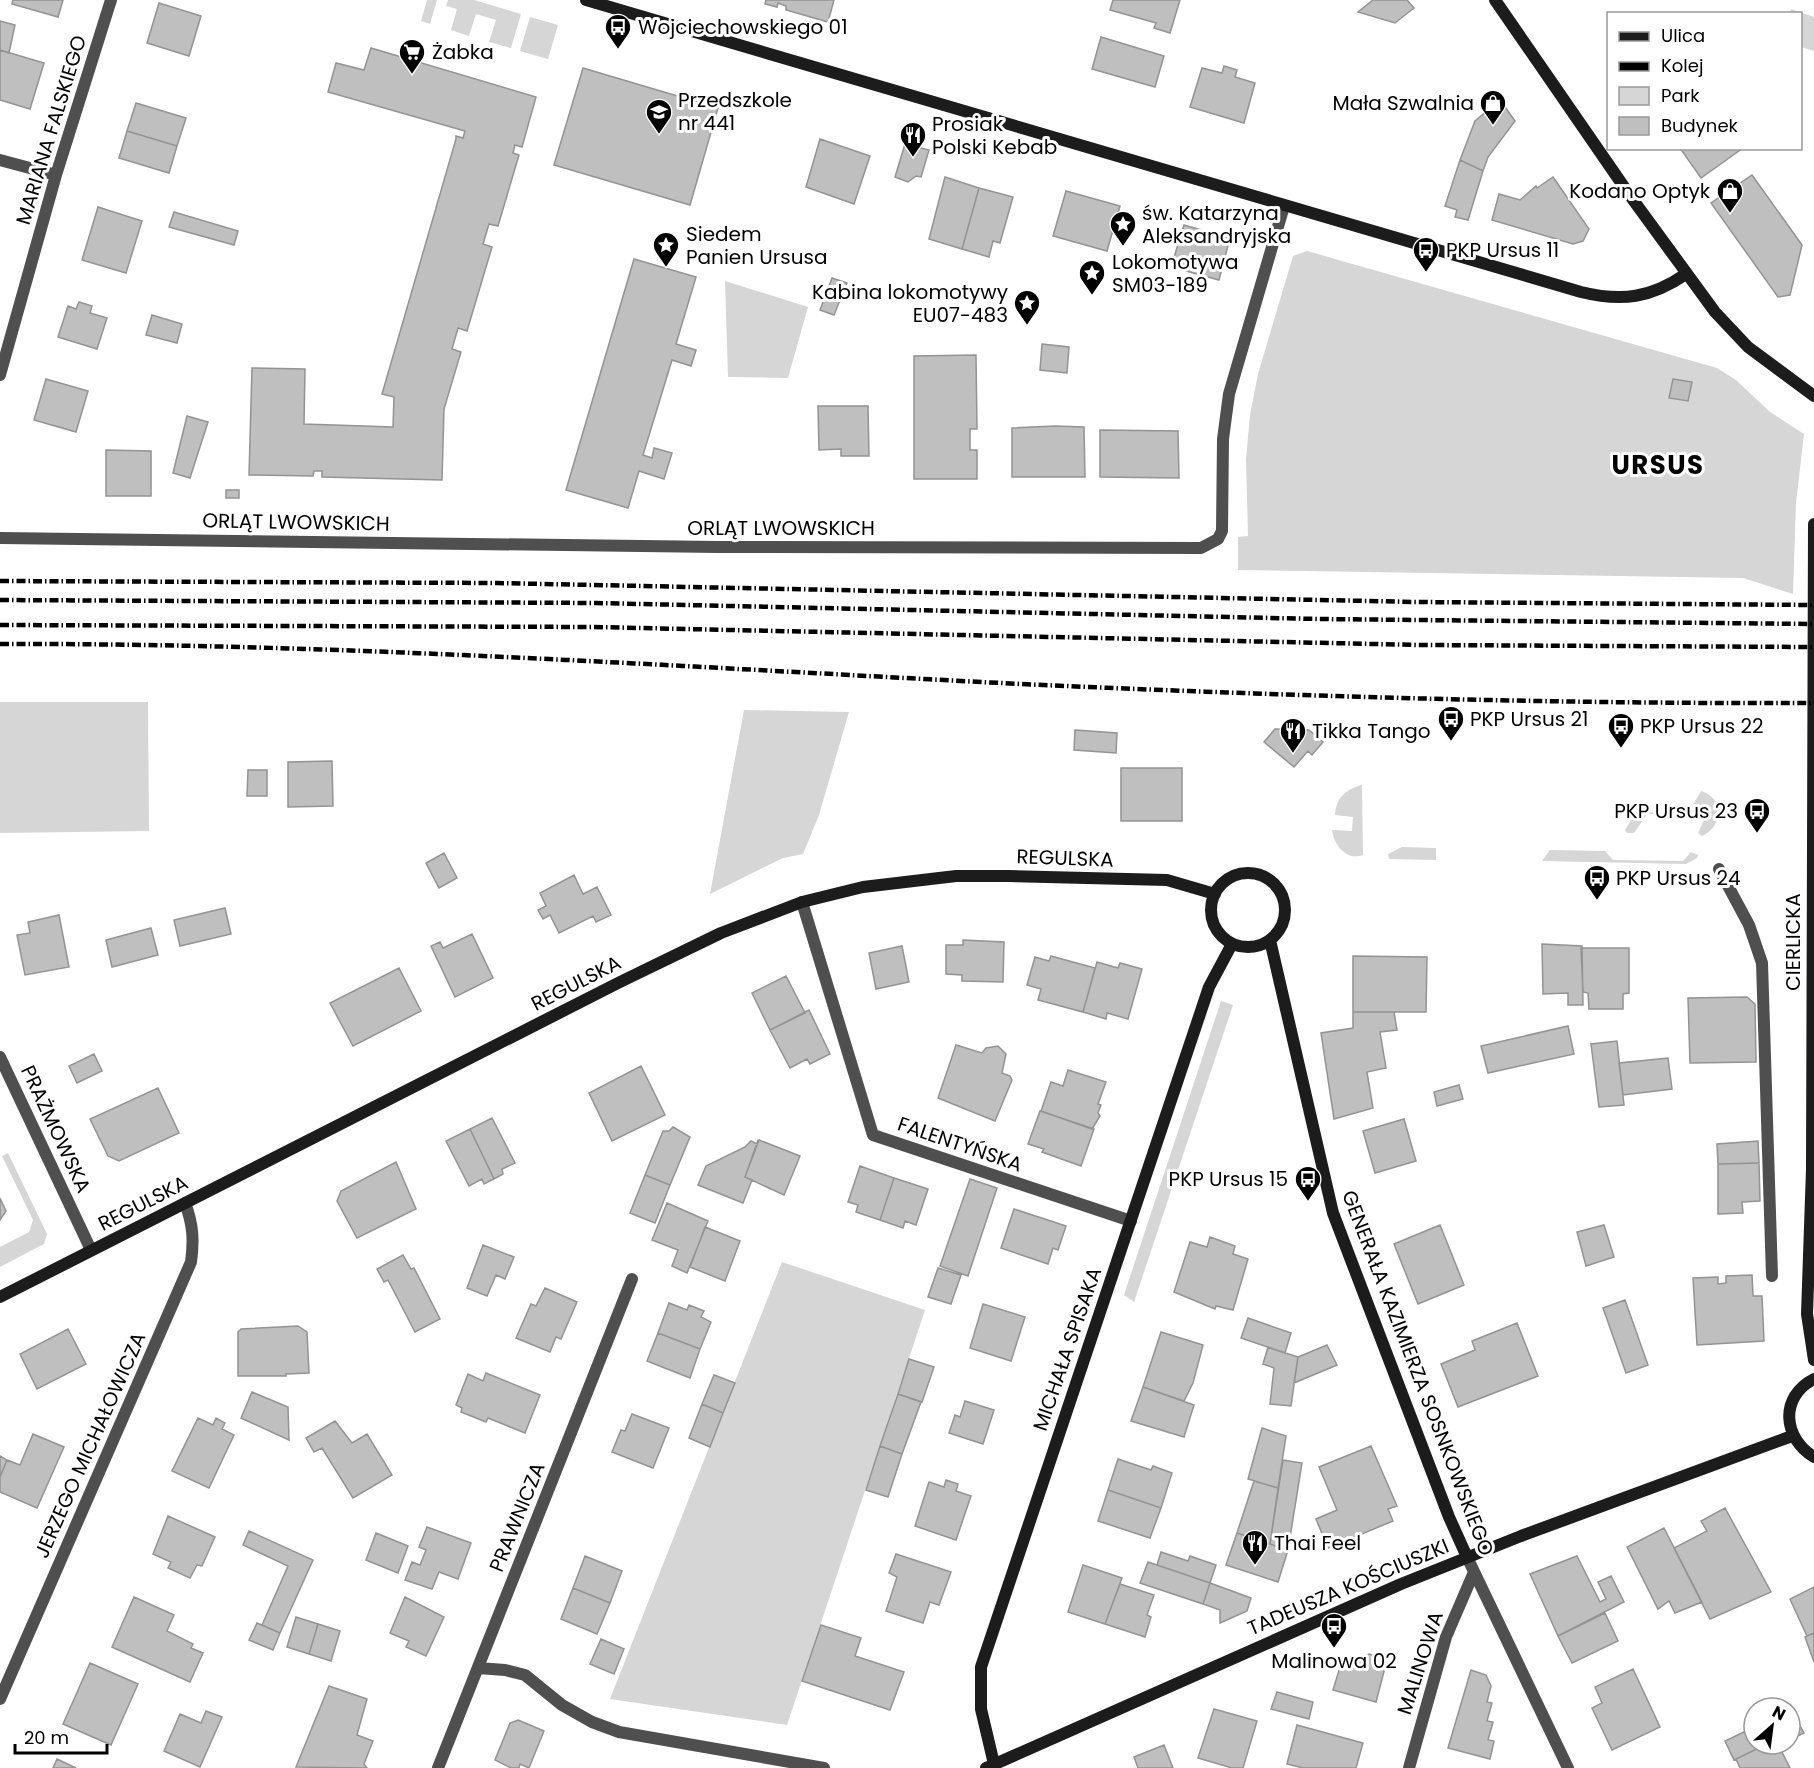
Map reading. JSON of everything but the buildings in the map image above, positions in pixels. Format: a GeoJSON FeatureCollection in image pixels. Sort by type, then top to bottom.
{"type":"FeatureCollection","features":[{"type":"Feature","properties":{"kind":"street","name":"MARIANA FALSKIEGO"},"geometry":{"type":"LineString","coordinates":[[0,375],[57,175],[111,0]]}},
{"type":"Feature","properties":{"kind":"street"},"geometry":{"type":"LineString","coordinates":[[586,0],[1592,295],[1616,298],[1646,295],[1661,290],[1686,274]]}},
{"type":"Feature","properties":{"kind":"street"},"geometry":{"type":"LineString","coordinates":[[1495,0],[1686,274],[1736,335],[1760,358],[1814,396]]}},
{"type":"Feature","properties":{"kind":"street"},"geometry":{"type":"LineString","coordinates":[[0,160],[57,175]]}},
{"type":"Feature","properties":{"kind":"street","name":"ORLĄT LWOWSKICH"},"geometry":{"type":"LineString","coordinates":[[0,538],[718,547],[1201,548],[1218,539],[1222,531],[1223,439],[1229,394],[1284,206]]}},
{"type":"Feature","properties":{"kind":"street","name":"CIERLICKA"},"geometry":{"type":"LineString","coordinates":[[1814,524],[1812,1169],[1807,1314],[1814,1360]]}},
{"type":"Feature","properties":{"kind":"street"},"geometry":{"type":"LineString","coordinates":[[1719,869],[1749,925],[1762,963],[1772,1276]]}},
{"type":"Feature","properties":{"kind":"street"},"geometry":{"type":"LineString","coordinates":[[1256,874],[1267,879],[1276,887],[1285,909],[1284,920],[1270,940],[1252,947],[1232,944],[1224,938],[1213,922],[1211,912],[1215,894],[1227,880],[1236,875],[1256,874]]}},
{"type":"Feature","properties":{"kind":"street","name":"REGULSKA"},"geometry":{"type":"LineString","coordinates":[[0,1297],[620,982],[721,933],[802,902],[863,887],[956,876],[1167,880],[1215,894]]}},
{"type":"Feature","properties":{"kind":"street","name":"FALENTYŃSKA"},"geometry":{"type":"LineString","coordinates":[[802,902],[873,1136],[1131,1221]]}},
{"type":"Feature","properties":{"kind":"street","name":"GENERAŁA KAZIMIERZA SOSNKOWSKIEGO"},"geometry":{"type":"LineString","coordinates":[[1270,940],[1333,1214],[1449,1517],[1568,1768]]}},
{"type":"Feature","properties":{"kind":"street","name":"MICHAŁA SPISAKA"},"geometry":{"type":"LineString","coordinates":[[990,1766],[981,1709],[981,1667],[1209,987],[1232,944]]}},
{"type":"Feature","properties":{"kind":"street","name":"PRAŻMOWSKA"},"geometry":{"type":"LineString","coordinates":[[0,1057],[91,1250]]}},
{"type":"Feature","properties":{"kind":"street","name":"JERZEGO MICHAŁOWICZA"},"geometry":{"type":"LineString","coordinates":[[0,1699],[191,1262],[194,1240],[192,1221],[185,1203]]}},
{"type":"Feature","properties":{"kind":"street","name":"PRAWNICZA"},"geometry":{"type":"LineString","coordinates":[[438,1768],[632,1280]]}},
{"type":"Feature","properties":{"kind":"street"},"geometry":{"type":"LineString","coordinates":[[1814,1379],[1795,1394],[1789,1407],[1788,1422],[1792,1436],[1802,1450],[1814,1457]]}},
{"type":"Feature","properties":{"kind":"street","name":"TADEUSZA KOŚCIUSZKI"},"geometry":{"type":"LineString","coordinates":[[990,1766],[1401,1584],[1467,1557],[1792,1436]]}},
{"type":"Feature","properties":{"kind":"street","name":"MALINOWA"},"geometry":{"type":"LineString","coordinates":[[1409,1768],[1446,1637],[1474,1572]]}},
{"type":"Feature","properties":{"kind":"street"},"geometry":{"type":"LineString","coordinates":[[478,1668],[505,1670],[525,1676],[562,1705],[592,1722],[620,1732],[824,1768]]}},
{"type":"Feature","properties":{"kind":"green space"},"geometry":{"type":"Polygon","coordinates":[[[427,0],[437,0],[430,24],[421,21],[427,0]]]}},
{"type":"Feature","properties":{"kind":"green space"},"geometry":{"type":"Polygon","coordinates":[[[448,0],[474,0],[521,14],[511,48],[489,42],[496,20],[476,14],[469,36],[451,30],[457,9],[446,6],[448,0]]]}},
{"type":"Feature","properties":{"kind":"green space"},"geometry":{"type":"Polygon","coordinates":[[[1802,13],[1814,17],[1814,51],[1802,47],[1802,13]]]}},
{"type":"Feature","properties":{"kind":"green space"},"geometry":{"type":"Polygon","coordinates":[[[530,17],[558,25],[548,59],[520,51],[530,17]]]}},
{"type":"Feature","properties":{"kind":"green space"},"geometry":{"type":"Polygon","coordinates":[[[1307,251],[1717,368],[1736,380],[1770,412],[1804,434],[1796,503],[1793,594],[1743,578],[1238,570],[1238,537],[1248,536],[1246,459],[1250,415],[1258,374],[1293,256],[1307,251]]]}},
{"type":"Feature","properties":{"kind":"green space"},"geometry":{"type":"Polygon","coordinates":[[[725,281],[808,307],[788,378],[728,377],[725,281]]]}},
{"type":"Feature","properties":{"kind":"green space"},"geometry":{"type":"Polygon","coordinates":[[[0,702],[148,702],[149,831],[0,833],[0,702]]]}},
{"type":"Feature","properties":{"kind":"green space"},"geometry":{"type":"Polygon","coordinates":[[[744,710],[849,712],[819,815],[803,854],[783,858],[710,894],[744,710]]]}},
{"type":"Feature","properties":{"kind":"green space"},"geometry":{"type":"Polygon","coordinates":[[[1362,785],[1363,855],[1351,856],[1338,846],[1332,830],[1352,831],[1353,817],[1335,815],[1337,804],[1343,795],[1362,785]]]}},
{"type":"Feature","properties":{"kind":"green space"},"geometry":{"type":"Polygon","coordinates":[[[1701,791],[1714,800],[1718,813],[1714,826],[1702,836],[1698,833],[1706,815],[1647,814],[1634,833],[1627,833],[1625,830],[1636,812],[1688,813],[1701,791]]]}},
{"type":"Feature","properties":{"kind":"green space"},"geometry":{"type":"Polygon","coordinates":[[[1402,847],[1436,848],[1436,860],[1389,859],[1388,854],[1402,847]]]}},
{"type":"Feature","properties":{"kind":"green space"},"geometry":{"type":"Polygon","coordinates":[[[1550,850],[1605,851],[1613,860],[1683,861],[1691,852],[1698,855],[1686,864],[1542,861],[1550,850]]]}},
{"type":"Feature","properties":{"kind":"green space"},"geometry":{"type":"Polygon","coordinates":[[[1221,1001],[1233,1005],[1134,1302],[1124,1295],[1221,1001]]]}},
{"type":"Feature","properties":{"kind":"green space"},"geometry":{"type":"Polygon","coordinates":[[[8,1153],[47,1234],[44,1244],[0,1267],[0,1247],[29,1232],[33,1220],[2,1156],[8,1153]]]}},
{"type":"Feature","properties":{"kind":"green space"},"geometry":{"type":"Polygon","coordinates":[[[782,1262],[925,1310],[787,1725],[610,1699],[782,1262]]]}},
{"type":"Feature","properties":{"kind":"railway"},"geometry":{"type":"LineString","coordinates":[[0,581],[497,583],[1417,602],[1814,605]]}},
{"type":"Feature","properties":{"kind":"railway"},"geometry":{"type":"LineString","coordinates":[[0,600],[596,603],[1318,619],[1814,624]]}},
{"type":"Feature","properties":{"kind":"railway"},"geometry":{"type":"LineString","coordinates":[[0,625],[594,627],[1420,645],[1814,647]]}},
{"type":"Feature","properties":{"kind":"railway"},"geometry":{"type":"LineString","coordinates":[[0,644],[256,647],[383,652],[1021,684],[1318,696],[1517,701],[1814,703]]}},
{"type":"Feature","properties":{"kind":"place","name":"Wojciechowskiego 01"},"geometry":{"type":"Point","coordinates":[618,50]}},
{"type":"Feature","properties":{"kind":"place","name":"Żabka"},"geometry":{"type":"Point","coordinates":[412,75]}},
{"type":"Feature","properties":{"kind":"place","name":"Mała Szwalnia"},"geometry":{"type":"Point","coordinates":[1493,126]}},
{"type":"Feature","properties":{"kind":"place","name":"Przedszkole nr 441"},"geometry":{"type":"Point","coordinates":[659,135]}},
{"type":"Feature","properties":{"kind":"place","name":"Prosiak Polski Kebab"},"geometry":{"type":"Point","coordinates":[913,158]}},
{"type":"Feature","properties":{"kind":"place","name":"Kodano Optyk"},"geometry":{"type":"Point","coordinates":[1730,214]}},
{"type":"Feature","properties":{"kind":"place","name":"św. Katarzyna Aleksandryjska"},"geometry":{"type":"Point","coordinates":[1123,247]}},
{"type":"Feature","properties":{"kind":"place","name":"Siedem Panien Ursusa"},"geometry":{"type":"Point","coordinates":[666,268]}},
{"type":"Feature","properties":{"kind":"place","name":"PKP Ursus 11"},"geometry":{"type":"Point","coordinates":[1426,273]}},
{"type":"Feature","properties":{"kind":"place","name":"Lokomotywa SM03-189"},"geometry":{"type":"Point","coordinates":[1092,296]}},
{"type":"Feature","properties":{"kind":"place","name":"Kabina lokomotywy EU07-483"},"geometry":{"type":"Point","coordinates":[1027,326]}},
{"type":"Feature","properties":{"kind":"place","name":"PKP Ursus 21"},"geometry":{"type":"Point","coordinates":[1451,742]}},
{"type":"Feature","properties":{"kind":"place","name":"PKP Ursus 22"},"geometry":{"type":"Point","coordinates":[1621,749]}},
{"type":"Feature","properties":{"kind":"place","name":"Tikka Tango"},"geometry":{"type":"Point","coordinates":[1293,754]}},
{"type":"Feature","properties":{"kind":"place","name":"PKP Ursus 23"},"geometry":{"type":"Point","coordinates":[1757,834]}},
{"type":"Feature","properties":{"kind":"place","name":"PKP Ursus 24"},"geometry":{"type":"Point","coordinates":[1597,901]}},
{"type":"Feature","properties":{"kind":"place","name":"PKP Ursus 15"},"geometry":{"type":"Point","coordinates":[1308,1202]}},
{"type":"Feature","properties":{"kind":"place","name":"Thai Feel"},"geometry":{"type":"Point","coordinates":[1255,1566]}},
{"type":"Feature","properties":{"kind":"place","name":"Malinowa 02"},"geometry":{"type":"Point","coordinates":[1334,1649]}},
{"type":"Feature","properties":{"kind":"district","name":"URSUS"},"geometry":{"type":"Point","coordinates":[1658,465]}}]}
